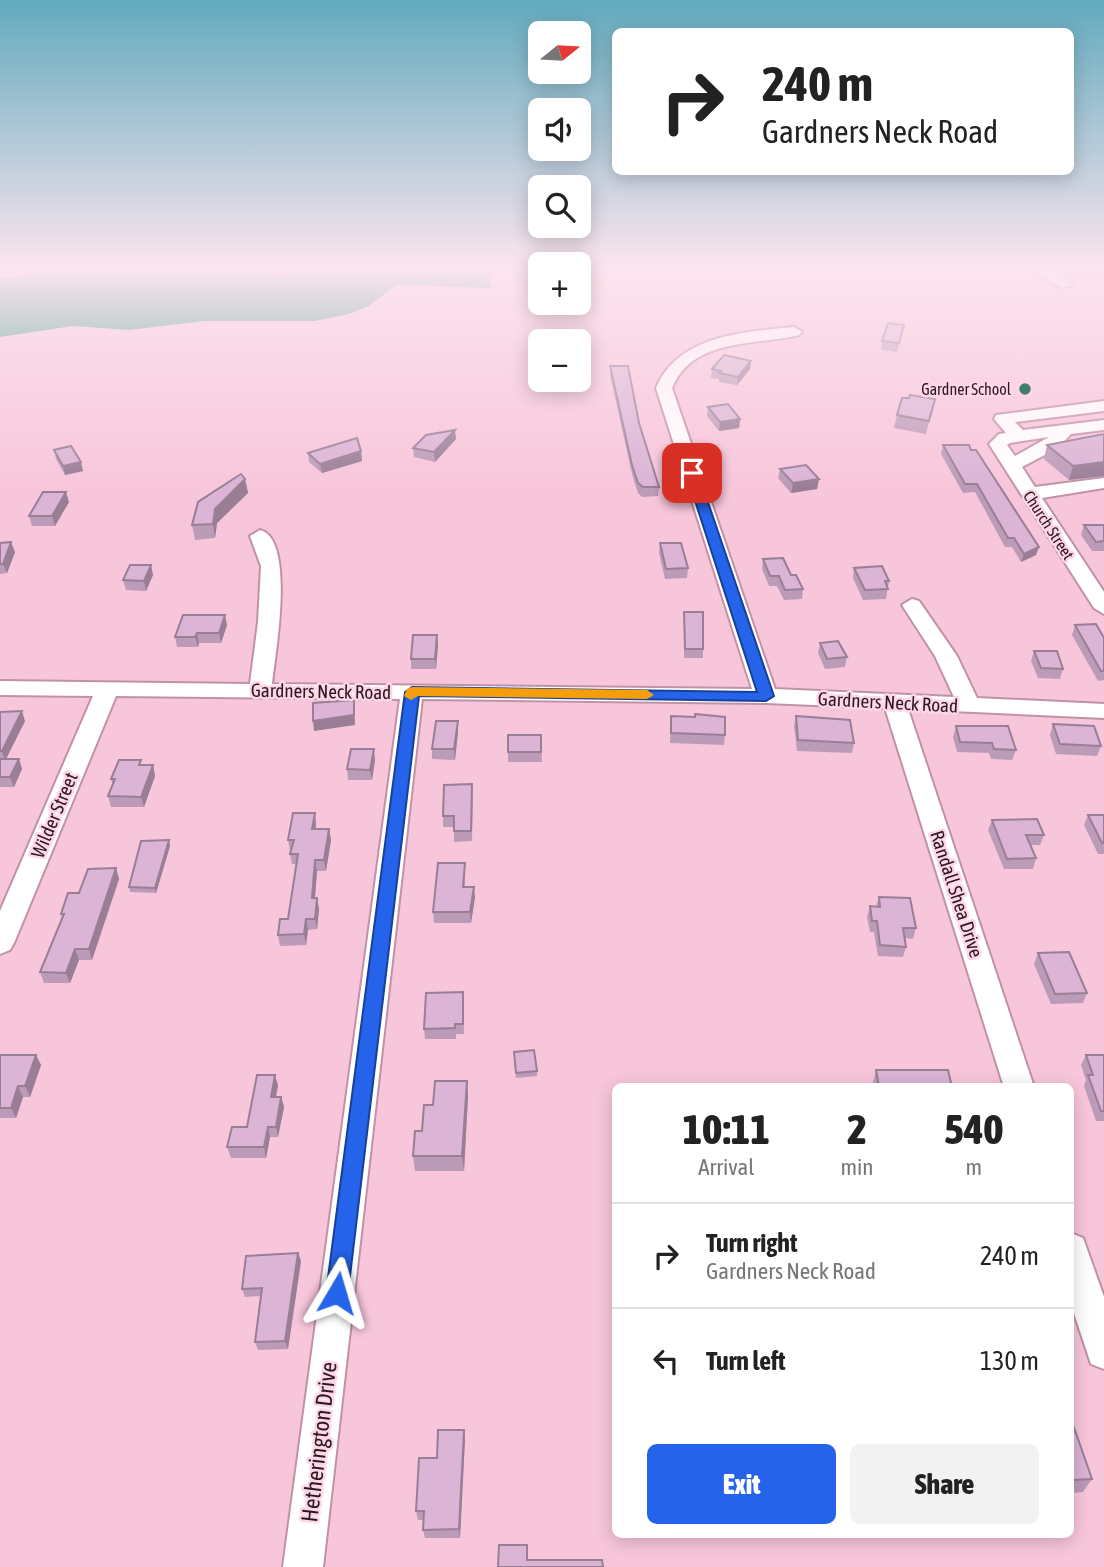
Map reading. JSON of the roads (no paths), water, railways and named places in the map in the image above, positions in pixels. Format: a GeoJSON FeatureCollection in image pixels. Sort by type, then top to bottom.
{"type":"FeatureCollection","features":[{"type":"Feature","properties":{"kind":"street"},"geometry":{"type":"LineString","coordinates":[[737,341],[699,350],[674,367],[666,376],[664,388],[766,696]]}},
{"type":"Feature","properties":{"kind":"street"},"geometry":{"type":"LineString","coordinates":[[1104,406],[1002,419],[1019,436],[1104,425]]}},
{"type":"Feature","properties":{"kind":"street"},"geometry":{"type":"LineString","coordinates":[[1010,466],[1031,453],[1053,445],[1067,430]]}},
{"type":"Feature","properties":{"kind":"street","name":"Church Street"},"geometry":{"type":"LineString","coordinates":[[1019,436],[999,441],[1010,466],[1104,608]]}},
{"type":"Feature","properties":{"kind":"street"},"geometry":{"type":"LineString","coordinates":[[1028,494],[1104,483]]}},
{"type":"Feature","properties":{"kind":"street"},"geometry":{"type":"LineString","coordinates":[[260,536],[271,566],[269,622],[260,690]]}},
{"type":"Feature","properties":{"kind":"street"},"geometry":{"type":"LineString","coordinates":[[912,605],[946,656],[969,705]]}},
{"type":"Feature","properties":{"kind":"street","name":"Gardners Neck Road"},"geometry":{"type":"LineString","coordinates":[[0,688],[766,696],[1104,710]]}},
{"type":"Feature","properties":{"kind":"street","name":"Wilder Street"},"geometry":{"type":"LineString","coordinates":[[0,943],[108,688]]}},
{"type":"Feature","properties":{"kind":"street","name":"Hetherington Drive"},"geometry":{"type":"LineString","coordinates":[[303,1567],[412,692]]}},
{"type":"Feature","properties":{"kind":"street","name":"Randall Shea Drive"},"geometry":{"type":"LineString","coordinates":[[894,702],[1018,1083]]}},
{"type":"Feature","properties":{"kind":"street"},"geometry":{"type":"LineString","coordinates":[[1074,1258],[1104,1351]]}},
{"type":"Feature","properties":{"kind":"place","name":"Gardner School"},"geometry":{"type":"Point","coordinates":[1025,389]}}]}
